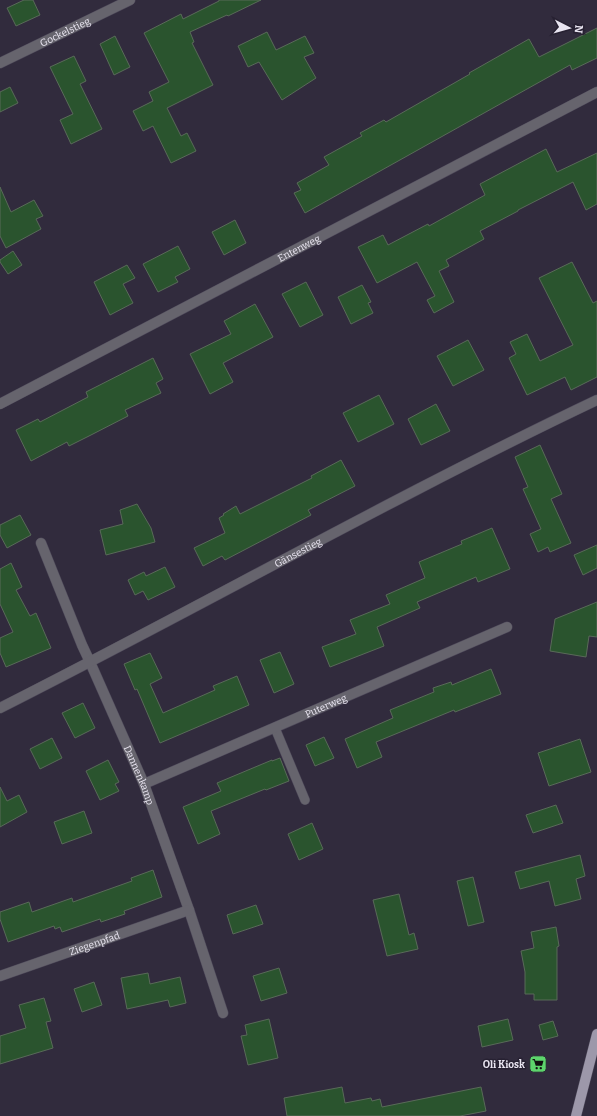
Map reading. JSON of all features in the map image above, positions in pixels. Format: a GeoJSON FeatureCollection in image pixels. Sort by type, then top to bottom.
{"type":"FeatureCollection","features":[{"type":"Feature","properties":{"kind":"main road"},"geometry":{"type":"LineString","coordinates":[[576,1116],[597,1034]]}},
{"type":"Feature","properties":{"kind":"street","name":"Gockelstieg"},"geometry":{"type":"LineString","coordinates":[[0,63],[130,0]]}},
{"type":"Feature","properties":{"kind":"street","name":"Entenweg"},"geometry":{"type":"LineString","coordinates":[[0,404],[597,92]]}},
{"type":"Feature","properties":{"kind":"street","name":"Gänsestieg"},"geometry":{"type":"LineString","coordinates":[[0,708],[507,443],[597,400]]}},
{"type":"Feature","properties":{"kind":"street","name":"Dannenkamp"},"geometry":{"type":"LineString","coordinates":[[41,543],[82,645],[144,784],[189,910],[223,1013]]}},
{"type":"Feature","properties":{"kind":"street","name":"Puterweg"},"geometry":{"type":"LineString","coordinates":[[144,784],[507,627]]}},
{"type":"Feature","properties":{"kind":"street","name":"Ziegenpfad"},"geometry":{"type":"LineString","coordinates":[[0,976],[189,910]]}},
{"type":"Feature","properties":{"kind":"lane"},"geometry":{"type":"LineString","coordinates":[[275,728],[305,800]]}},
{"type":"Feature","properties":{"kind":"building"},"geometry":{"type":"Polygon","coordinates":[[[24,0],[33,0],[40,15],[16,26],[7,8],[24,0]]]}},
{"type":"Feature","properties":{"kind":"building"},"geometry":{"type":"Polygon","coordinates":[[[219,0],[261,0],[190,32],[194,42],[192,43],[213,85],[167,108],[181,136],[187,133],[196,151],[171,163],[153,126],[143,131],[133,111],[153,101],[149,92],[169,82],[144,33],[181,14],[183,19],[219,0]]]}},
{"type":"Feature","properties":{"kind":"building"},"geometry":{"type":"Polygon","coordinates":[[[597,28],[597,58],[572,70],[570,65],[305,213],[294,193],[301,190],[297,183],[329,165],[324,157],[362,136],[360,133],[384,120],[386,122],[529,39],[539,57],[597,28]]]}},
{"type":"Feature","properties":{"kind":"building"},"geometry":{"type":"Polygon","coordinates":[[[267,32],[276,50],[305,36],[314,53],[304,57],[316,78],[282,100],[259,62],[248,67],[238,46],[267,32]]]}},
{"type":"Feature","properties":{"kind":"building"},"geometry":{"type":"Polygon","coordinates":[[[115,36],[130,67],[114,75],[100,44],[115,36]]]}},
{"type":"Feature","properties":{"kind":"building"},"geometry":{"type":"Polygon","coordinates":[[[74,56],[86,81],[80,84],[102,129],[71,144],[60,120],[73,114],[50,67],[74,56]]]}},
{"type":"Feature","properties":{"kind":"building"},"geometry":{"type":"Polygon","coordinates":[[[10,87],[18,103],[0,112],[0,92],[10,87]]]}},
{"type":"Feature","properties":{"kind":"building"},"geometry":{"type":"Polygon","coordinates":[[[546,149],[557,172],[597,153],[597,204],[586,210],[573,182],[480,231],[484,239],[446,260],[449,266],[439,271],[454,302],[434,313],[427,300],[435,296],[417,262],[377,283],[358,247],[383,235],[388,245],[428,224],[429,226],[485,195],[480,184],[546,149]]]}},
{"type":"Feature","properties":{"kind":"building"},"geometry":{"type":"Polygon","coordinates":[[[0,187],[11,212],[34,200],[43,216],[36,219],[41,229],[6,248],[0,236],[0,187]]]}},
{"type":"Feature","properties":{"kind":"building"},"geometry":{"type":"Polygon","coordinates":[[[235,220],[246,243],[224,255],[212,232],[235,220]]]}},
{"type":"Feature","properties":{"kind":"building"},"geometry":{"type":"Polygon","coordinates":[[[178,246],[190,269],[175,277],[178,282],[158,292],[143,264],[178,246]]]}},
{"type":"Feature","properties":{"kind":"building"},"geometry":{"type":"Polygon","coordinates":[[[13,251],[22,265],[8,274],[0,260],[13,251]]]}},
{"type":"Feature","properties":{"kind":"building"},"geometry":{"type":"Polygon","coordinates":[[[572,262],[593,303],[597,301],[597,377],[571,390],[565,377],[527,395],[509,358],[516,354],[510,342],[527,334],[540,361],[573,345],[539,278],[572,262]]]}},
{"type":"Feature","properties":{"kind":"building"},"geometry":{"type":"Polygon","coordinates":[[[127,265],[135,278],[123,284],[133,303],[110,315],[94,282],[127,265]]]}},
{"type":"Feature","properties":{"kind":"building"},"geometry":{"type":"Polygon","coordinates":[[[306,282],[323,315],[300,327],[282,294],[306,282]]]}},
{"type":"Feature","properties":{"kind":"building"},"geometry":{"type":"Polygon","coordinates":[[[362,285],[371,302],[368,303],[373,313],[351,324],[338,297],[362,285]]]}},
{"type":"Feature","properties":{"kind":"building"},"geometry":{"type":"Polygon","coordinates":[[[255,304],[273,337],[223,363],[233,382],[210,394],[190,354],[231,334],[224,321],[255,304]]]}},
{"type":"Feature","properties":{"kind":"building"},"geometry":{"type":"Polygon","coordinates":[[[468,340],[484,370],[453,386],[437,356],[468,340]]]}},
{"type":"Feature","properties":{"kind":"building"},"geometry":{"type":"Polygon","coordinates":[[[153,358],[163,379],[156,383],[161,393],[125,410],[128,416],[69,446],[67,442],[31,461],[16,430],[38,419],[40,422],[88,397],[86,392],[153,358]]]}},
{"type":"Feature","properties":{"kind":"building"},"geometry":{"type":"Polygon","coordinates":[[[379,395],[394,424],[358,442],[343,413],[379,395]]]}},
{"type":"Feature","properties":{"kind":"building"},"geometry":{"type":"Polygon","coordinates":[[[436,404],[450,431],[421,445],[408,419],[436,404]]]}},
{"type":"Feature","properties":{"kind":"building"},"geometry":{"type":"Polygon","coordinates":[[[540,445],[562,494],[551,499],[571,543],[550,552],[548,547],[538,552],[530,534],[541,529],[523,489],[528,487],[515,457],[540,445]]]}},
{"type":"Feature","properties":{"kind":"building"},"geometry":{"type":"Polygon","coordinates":[[[341,460],[355,486],[308,510],[311,515],[225,560],[222,556],[203,566],[194,548],[225,533],[219,518],[224,515],[223,514],[236,506],[240,514],[312,478],[311,476],[341,460]]]}},
{"type":"Feature","properties":{"kind":"building"},"geometry":{"type":"Polygon","coordinates":[[[137,504],[151,528],[155,542],[106,555],[100,530],[123,524],[120,510],[137,504]]]}},
{"type":"Feature","properties":{"kind":"building"},"geometry":{"type":"Polygon","coordinates":[[[20,515],[31,535],[7,548],[0,535],[0,525],[20,515]]]}},
{"type":"Feature","properties":{"kind":"building"},"geometry":{"type":"Polygon","coordinates":[[[492,528],[510,569],[478,582],[476,577],[417,602],[420,608],[377,627],[384,646],[330,667],[322,647],[356,634],[350,620],[390,604],[386,595],[425,578],[419,562],[462,544],[461,541],[492,528]]]}},
{"type":"Feature","properties":{"kind":"building"},"geometry":{"type":"Polygon","coordinates":[[[597,545],[597,568],[583,575],[574,555],[597,545]]]}},
{"type":"Feature","properties":{"kind":"building"},"geometry":{"type":"Polygon","coordinates":[[[11,563],[22,587],[16,590],[30,616],[36,613],[51,648],[6,667],[0,653],[0,638],[13,632],[0,604],[0,569],[11,563]]]}},
{"type":"Feature","properties":{"kind":"building"},"geometry":{"type":"Polygon","coordinates":[[[165,567],[175,587],[148,600],[143,591],[135,595],[128,580],[144,572],[146,576],[165,567]]]}},
{"type":"Feature","properties":{"kind":"building"},"geometry":{"type":"Polygon","coordinates":[[[597,602],[597,637],[589,636],[586,657],[550,651],[555,619],[597,602]]]}},
{"type":"Feature","properties":{"kind":"building"},"geometry":{"type":"Polygon","coordinates":[[[280,652],[294,684],[274,693],[260,660],[280,652]]]}},
{"type":"Feature","properties":{"kind":"building"},"geometry":{"type":"Polygon","coordinates":[[[150,653],[162,678],[150,684],[163,713],[215,690],[213,686],[237,676],[249,705],[160,743],[137,689],[135,690],[124,664],[150,653]]]}},
{"type":"Feature","properties":{"kind":"building"},"geometry":{"type":"Polygon","coordinates":[[[491,669],[501,694],[455,712],[454,710],[376,742],[382,757],[357,768],[345,739],[393,718],[390,710],[434,692],[433,688],[451,682],[452,685],[491,669]]]}},
{"type":"Feature","properties":{"kind":"building"},"geometry":{"type":"Polygon","coordinates":[[[83,703],[95,728],[75,738],[62,713],[83,703]]]}},
{"type":"Feature","properties":{"kind":"building"},"geometry":{"type":"Polygon","coordinates":[[[324,737],[334,758],[315,766],[306,745],[324,737]]]}},
{"type":"Feature","properties":{"kind":"building"},"geometry":{"type":"Polygon","coordinates":[[[52,738],[62,758],[40,769],[30,749],[52,738]]]}},
{"type":"Feature","properties":{"kind":"building"},"geometry":{"type":"Polygon","coordinates":[[[580,739],[591,772],[549,786],[538,753],[580,739]]]}},
{"type":"Feature","properties":{"kind":"building"},"geometry":{"type":"Polygon","coordinates":[[[280,758],[289,781],[211,811],[220,834],[198,844],[183,807],[221,791],[217,783],[280,758]]]}},
{"type":"Feature","properties":{"kind":"building"},"geometry":{"type":"Polygon","coordinates":[[[108,760],[119,782],[115,784],[119,791],[100,800],[86,771],[108,760]]]}},
{"type":"Feature","properties":{"kind":"building"},"geometry":{"type":"Polygon","coordinates":[[[0,787],[7,801],[19,795],[27,812],[0,827],[0,787]]]}},
{"type":"Feature","properties":{"kind":"building"},"geometry":{"type":"Polygon","coordinates":[[[556,805],[563,823],[533,833],[526,815],[556,805]]]}},
{"type":"Feature","properties":{"kind":"building"},"geometry":{"type":"Polygon","coordinates":[[[84,811],[92,833],[62,844],[54,822],[84,811]]]}},
{"type":"Feature","properties":{"kind":"building"},"geometry":{"type":"Polygon","coordinates":[[[312,823],[323,849],[299,860],[288,834],[312,823]]]}},
{"type":"Feature","properties":{"kind":"building"},"geometry":{"type":"Polygon","coordinates":[[[580,855],[585,876],[576,879],[581,899],[555,906],[549,881],[520,889],[515,872],[580,855]]]}},
{"type":"Feature","properties":{"kind":"building"},"geometry":{"type":"Polygon","coordinates":[[[153,870],[162,897],[124,911],[125,914],[101,922],[100,919],[62,932],[60,927],[55,929],[54,926],[8,942],[0,919],[0,912],[29,902],[32,912],[72,898],[73,902],[132,881],[131,878],[153,870]]]}},
{"type":"Feature","properties":{"kind":"building"},"geometry":{"type":"Polygon","coordinates":[[[473,877],[484,922],[468,926],[457,881],[473,877]]]}},
{"type":"Feature","properties":{"kind":"building"},"geometry":{"type":"Polygon","coordinates":[[[399,894],[409,935],[414,933],[418,949],[387,956],[373,900],[399,894]]]}},
{"type":"Feature","properties":{"kind":"building"},"geometry":{"type":"Polygon","coordinates":[[[256,905],[263,924],[233,934],[227,915],[256,905]]]}},
{"type":"Feature","properties":{"kind":"building"},"geometry":{"type":"Polygon","coordinates":[[[556,927],[559,946],[557,947],[557,1000],[534,1000],[534,994],[525,994],[525,972],[521,951],[534,948],[531,932],[556,927]]]}},
{"type":"Feature","properties":{"kind":"building"},"geometry":{"type":"Polygon","coordinates":[[[279,968],[287,993],[261,1001],[253,976],[279,968]]]}},
{"type":"Feature","properties":{"kind":"building"},"geometry":{"type":"Polygon","coordinates":[[[148,973],[150,984],[180,977],[186,1003],[170,1007],[168,1000],[127,1009],[121,978],[148,973]]]}},
{"type":"Feature","properties":{"kind":"building"},"geometry":{"type":"Polygon","coordinates":[[[94,982],[102,1005],[82,1012],[74,989],[94,982]]]}},
{"type":"Feature","properties":{"kind":"building"},"geometry":{"type":"Polygon","coordinates":[[[44,998],[51,1021],[46,1022],[53,1048],[0,1064],[0,1036],[26,1028],[19,1005],[44,998]]]}},
{"type":"Feature","properties":{"kind":"building"},"geometry":{"type":"Polygon","coordinates":[[[269,1019],[278,1058],[248,1065],[241,1036],[247,1035],[245,1025],[269,1019]]]}},
{"type":"Feature","properties":{"kind":"building"},"geometry":{"type":"Polygon","coordinates":[[[508,1019],[513,1040],[482,1047],[478,1026],[508,1019]]]}},
{"type":"Feature","properties":{"kind":"building"},"geometry":{"type":"Polygon","coordinates":[[[553,1021],[558,1036],[543,1040],[539,1025],[553,1021]]]}},
{"type":"Feature","properties":{"kind":"building"},"geometry":{"type":"Polygon","coordinates":[[[342,1087],[345,1103],[371,1098],[372,1101],[380,1099],[382,1107],[481,1087],[486,1111],[460,1116],[287,1116],[284,1098],[342,1087]]]}},
{"type":"Feature","properties":{"kind":"place","name":"Oli Kiosk"},"geometry":{"type":"Point","coordinates":[538,1064]}}]}
